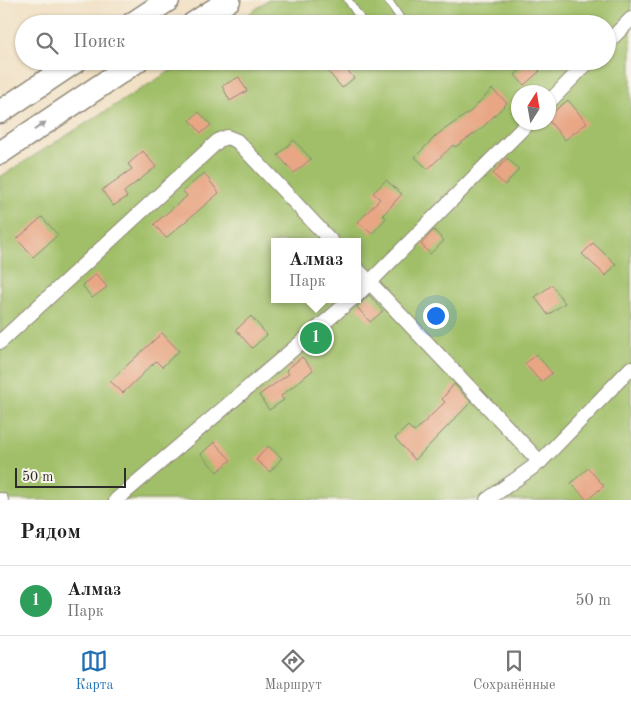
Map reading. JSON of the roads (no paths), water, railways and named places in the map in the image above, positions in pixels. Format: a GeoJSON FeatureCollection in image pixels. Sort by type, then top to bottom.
{"type":"FeatureCollection","features":[{"type":"Feature","properties":{"kind":"main road"},"geometry":{"type":"LineString","coordinates":[[146,15],[168,0]]}},
{"type":"Feature","properties":{"kind":"main road"},"geometry":{"type":"LineString","coordinates":[[206,15],[229,0]]}},
{"type":"Feature","properties":{"kind":"main road"},"geometry":{"type":"LineString","coordinates":[[0,112],[63,70]]}},
{"type":"Feature","properties":{"kind":"main road"},"geometry":{"type":"LineString","coordinates":[[0,153],[123,70]]}},
{"type":"Feature","properties":{"kind":"street"},"geometry":{"type":"LineString","coordinates":[[616,34],[631,19]]}},
{"type":"Feature","properties":{"kind":"street"},"geometry":{"type":"LineString","coordinates":[[556,95],[580,70]]}},
{"type":"Feature","properties":{"kind":"street"},"geometry":{"type":"LineString","coordinates":[[361,292],[521,130]]}},
{"type":"Feature","properties":{"kind":"street"},"geometry":{"type":"LineString","coordinates":[[0,342],[219,140],[227,137],[237,141],[328,238]]}},
{"type":"Feature","properties":{"kind":"street"},"geometry":{"type":"LineString","coordinates":[[361,273],[540,462]]}},
{"type":"Feature","properties":{"kind":"street"},"geometry":{"type":"LineString","coordinates":[[116,500],[347,303]]}},
{"type":"Feature","properties":{"kind":"street"},"geometry":{"type":"LineString","coordinates":[[487,500],[540,462],[631,368]]}},
{"type":"Feature","properties":{"kind":"lane"},"geometry":{"type":"LineString","coordinates":[[348,0],[358,15]]}},
{"type":"Feature","properties":{"kind":"lane"},"geometry":{"type":"LineString","coordinates":[[388,0],[398,15]]}},
{"type":"Feature","properties":{"kind":"place","name":"Алмаз"},"geometry":{"type":"Point","coordinates":[316,338]}}]}
